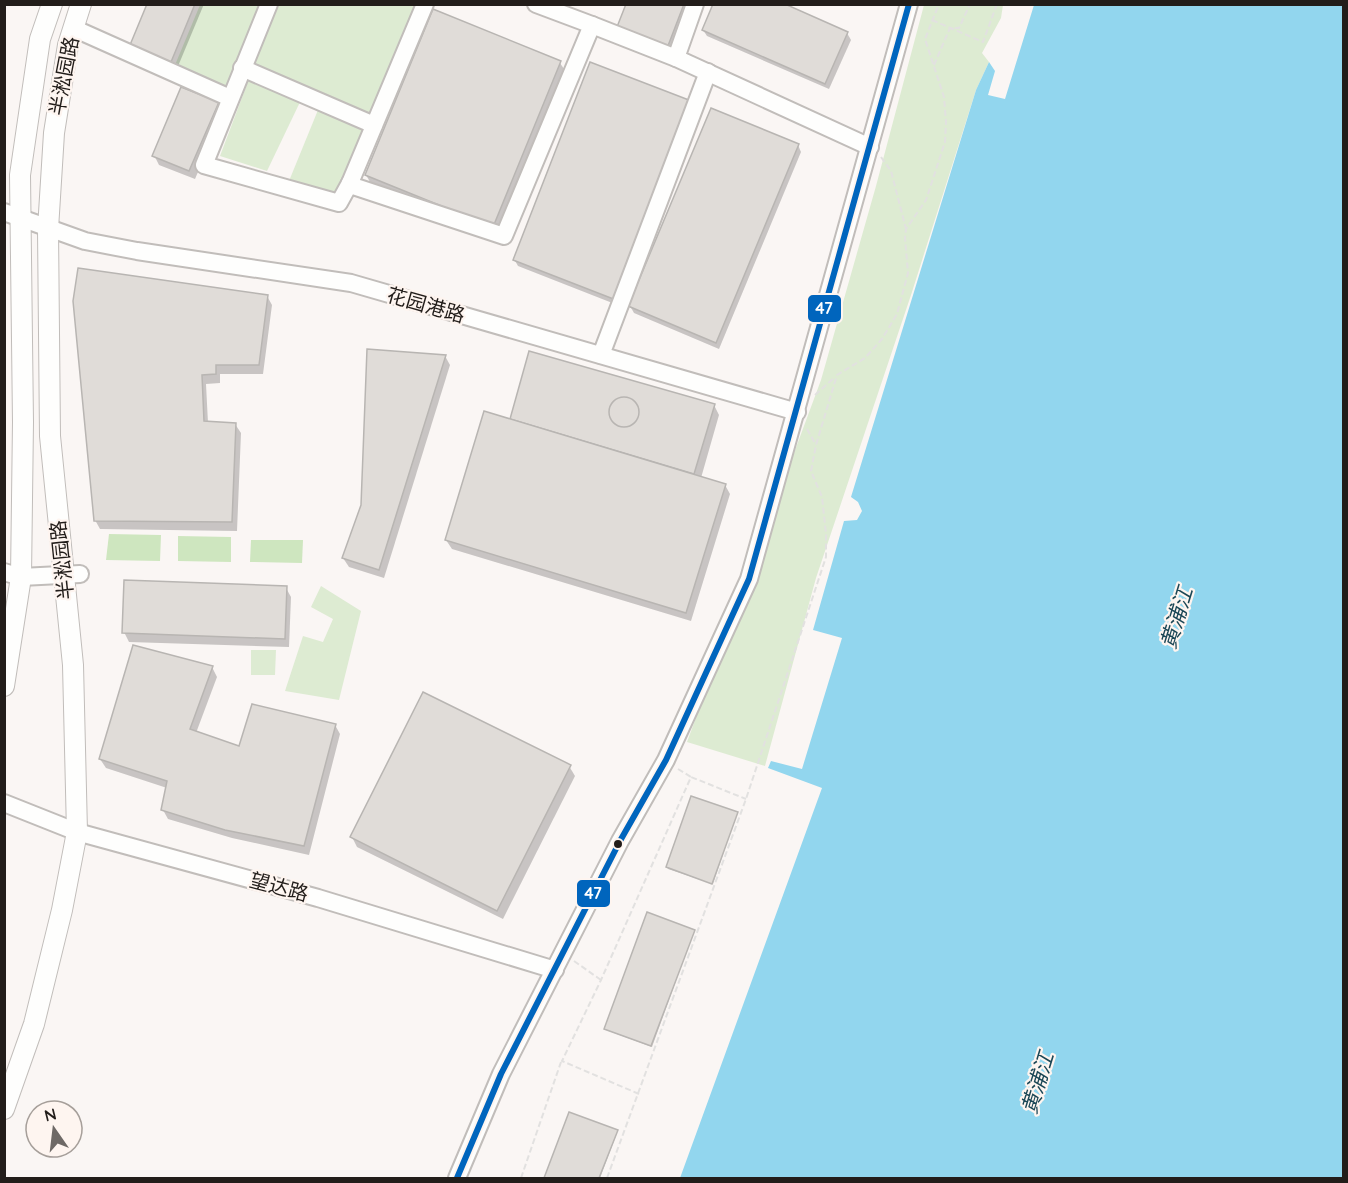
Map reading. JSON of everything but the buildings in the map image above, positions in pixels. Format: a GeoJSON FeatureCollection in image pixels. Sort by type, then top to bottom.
{"type":"FeatureCollection","features":[{"type":"Feature","properties":{"kind":"main road","name":"半淞园路"},"geometry":{"type":"LineString","coordinates":[[4,686],[23,422],[12,215],[40,39],[52,4]]}},
{"type":"Feature","properties":{"kind":"main road","name":"半淞园路"},"geometry":{"type":"LineString","coordinates":[[4,1109],[34,1024],[62,910],[77,832],[71,575],[51,436],[48,229],[54,133],[68,45],[81,4]]}},
{"type":"Feature","properties":{"kind":"street"},"geometry":{"type":"LineString","coordinates":[[269,4],[204,165],[339,203],[350,183],[425,4]]}},
{"type":"Feature","properties":{"kind":"street"},"geometry":{"type":"LineString","coordinates":[[536,4],[676,58],[870,147]]}},
{"type":"Feature","properties":{"kind":"street"},"geometry":{"type":"LineString","coordinates":[[676,58],[695,4]]}},
{"type":"Feature","properties":{"kind":"street"},"geometry":{"type":"LineString","coordinates":[[457,1179],[501,1074],[620,841],[666,760],[749,579],[909,4]]}},
{"type":"Feature","properties":{"kind":"street"},"geometry":{"type":"LineString","coordinates":[[350,183],[356,187],[504,236],[592,25]]}},
{"type":"Feature","properties":{"kind":"street"},"geometry":{"type":"LineString","coordinates":[[73,28],[230,98]]}},
{"type":"Feature","properties":{"kind":"street"},"geometry":{"type":"LineString","coordinates":[[242,68],[374,125]]}},
{"type":"Feature","properties":{"kind":"street"},"geometry":{"type":"LineString","coordinates":[[602,356],[708,72]]}},
{"type":"Feature","properties":{"kind":"street","name":"花园港路"},"geometry":{"type":"LineString","coordinates":[[12,215],[85,241],[351,283],[797,412]]}},
{"type":"Feature","properties":{"kind":"street"},"geometry":{"type":"LineString","coordinates":[[13,574],[71,575]]}},
{"type":"Feature","properties":{"kind":"street","name":"望达路"},"geometry":{"type":"LineString","coordinates":[[4,803],[77,832],[318,898],[555,969]]}},
{"type":"Feature","properties":{"kind":"path"},"geometry":{"type":"LineString","coordinates":[[906,229],[926,200],[945,142],[944,97],[925,39],[939,4]]}},
{"type":"Feature","properties":{"kind":"path"},"geometry":{"type":"LineString","coordinates":[[950,28],[958,28],[970,4]]}},
{"type":"Feature","properties":{"kind":"path"},"geometry":{"type":"LineString","coordinates":[[932,20],[983,42],[997,4]]}},
{"type":"Feature","properties":{"kind":"path"},"geometry":{"type":"LineString","coordinates":[[933,67],[950,28]]}},
{"type":"Feature","properties":{"kind":"path"},"geometry":{"type":"LineString","coordinates":[[607,1179],[746,799],[826,557],[822,497],[811,471],[816,445],[837,375],[865,358],[882,339],[897,314],[908,273],[906,229],[891,171],[870,147]]}},
{"type":"Feature","properties":{"kind":"path"},"geometry":{"type":"LineString","coordinates":[[520,1179],[562,1061],[601,980],[691,777],[746,799]]}},
{"type":"Feature","properties":{"kind":"path"},"geometry":{"type":"LineString","coordinates":[[563,953],[601,980]]}},
{"type":"Feature","properties":{"kind":"path"},"geometry":{"type":"LineString","coordinates":[[562,1061],[639,1094]]}},
{"type":"Feature","properties":{"kind":"green space"},"geometry":{"type":"Polygon","coordinates":[[[200,5],[261,5],[226,86],[175,65],[200,5]]]}},
{"type":"Feature","properties":{"kind":"green space"},"geometry":{"type":"Polygon","coordinates":[[[275,5],[417,5],[372,115],[249,65],[275,5]]]}},
{"type":"Feature","properties":{"kind":"green space"},"geometry":{"type":"Polygon","coordinates":[[[924,5],[1003,5],[1001,18],[982,53],[989,62],[976,90],[912,292],[816,578],[765,766],[687,742],[821,380],[924,5]]]}},
{"type":"Feature","properties":{"kind":"green space"},"geometry":{"type":"Polygon","coordinates":[[[249,79],[301,100],[267,171],[220,156],[249,79]]]}},
{"type":"Feature","properties":{"kind":"green space"},"geometry":{"type":"Polygon","coordinates":[[[318,110],[361,127],[364,137],[335,193],[289,181],[318,110]]]}},
{"type":"Feature","properties":{"kind":"green space"},"geometry":{"type":"Polygon","coordinates":[[[109,534],[161,535],[160,561],[106,560],[109,534]]]}},
{"type":"Feature","properties":{"kind":"green space"},"geometry":{"type":"Polygon","coordinates":[[[178,536],[231,537],[231,562],[178,561],[178,536]]]}},
{"type":"Feature","properties":{"kind":"green space"},"geometry":{"type":"Polygon","coordinates":[[[251,540],[303,540],[302,563],[250,562],[251,540]]]}},
{"type":"Feature","properties":{"kind":"green space"},"geometry":{"type":"Polygon","coordinates":[[[321,586],[361,611],[339,700],[285,691],[303,636],[323,642],[333,619],[311,607],[321,586]]]}},
{"type":"Feature","properties":{"kind":"green space"},"geometry":{"type":"Polygon","coordinates":[[[251,650],[276,650],[275,675],[251,675],[251,650]]]}},
{"type":"Feature","properties":{"kind":"water","name":"黄浦江"},"geometry":{"type":"Polygon","coordinates":[[[1034,5],[1343,5],[1343,1178],[680,1178],[822,788],[768,768],[771,761],[802,769],[842,638],[813,630],[844,521],[857,520],[862,511],[858,502],[851,497],[976,90],[989,62],[995,71],[988,95],[1005,99],[1034,5]]]}},
{"type":"Feature","properties":{"kind":"transit line","name":"47"},"geometry":{"type":"LineString","coordinates":[[457,1178],[501,1074],[620,841],[666,760],[749,579],[909,4]]}}]}
